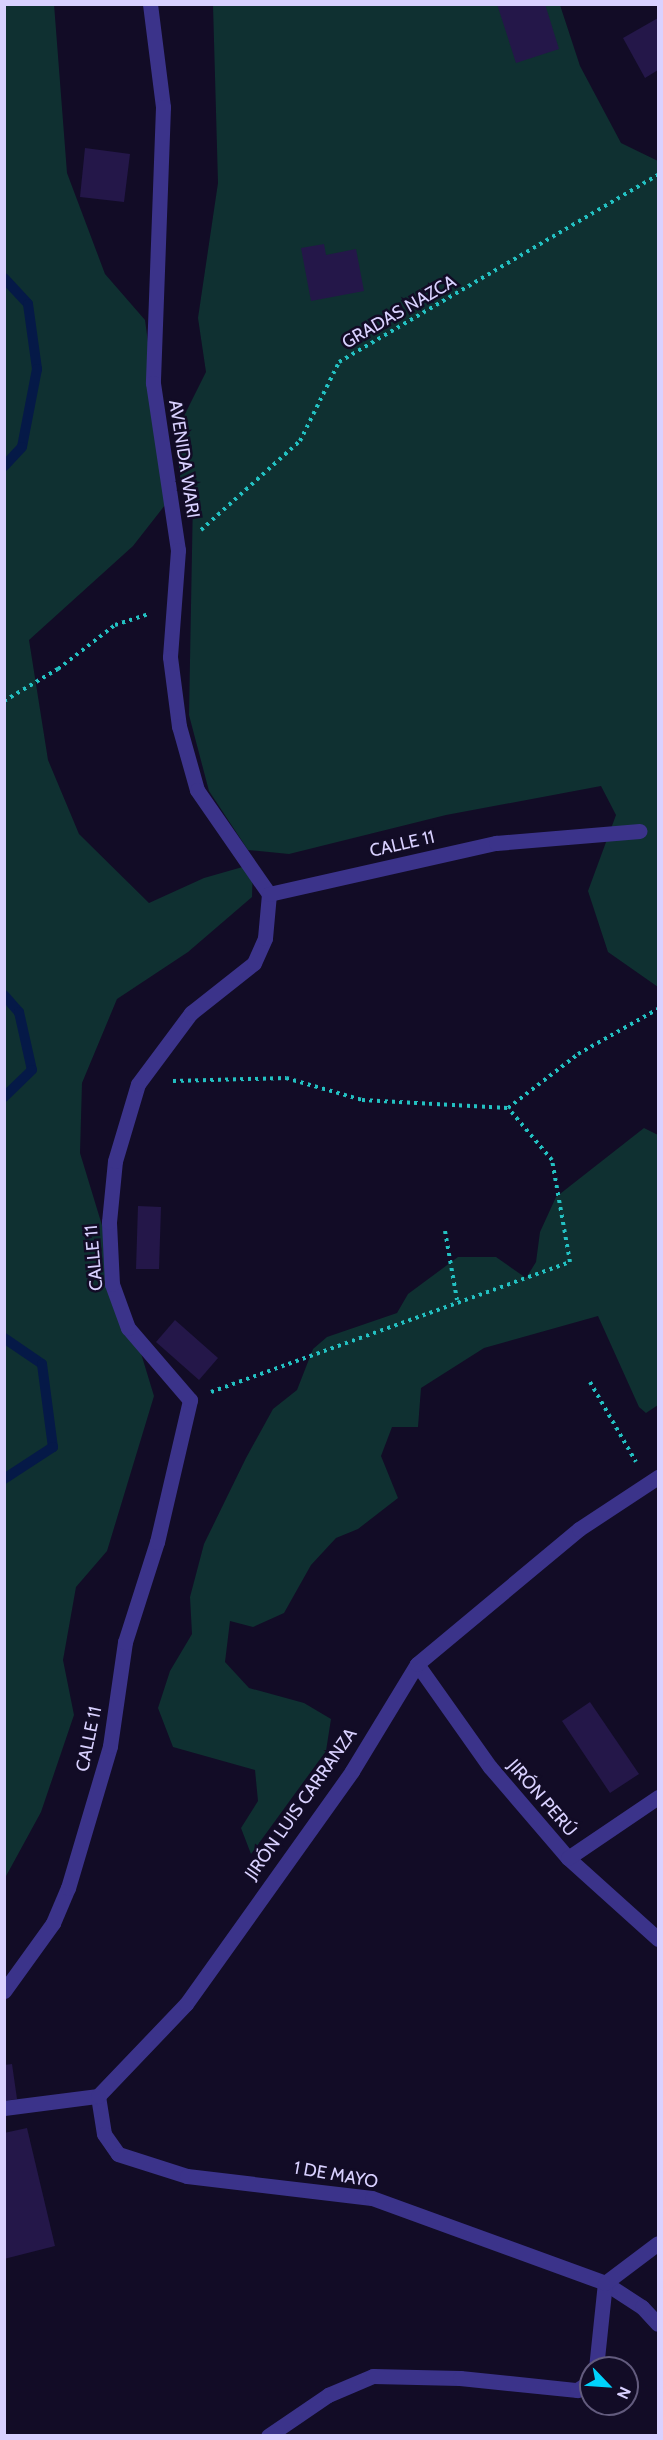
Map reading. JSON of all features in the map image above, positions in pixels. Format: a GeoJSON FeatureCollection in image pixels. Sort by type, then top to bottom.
{"type":"FeatureCollection","features":[{"type":"Feature","properties":{"kind":"street","name":"AVENIDA WARI"},"geometry":{"type":"LineString","coordinates":[[150,4],[163,107],[153,383],[178,550],[177,604],[170,657],[179,726],[197,790],[269,894]]}},
{"type":"Feature","properties":{"kind":"street","name":"CALLE 11"},"geometry":{"type":"LineString","coordinates":[[4,1991],[53,1923],[68,1888],[110,1746],[125,1642],[157,1542],[190,1400],[128,1328],[112,1284],[109,1222],[116,1161],[138,1084],[191,1013],[254,963],[265,938],[269,894],[496,843],[640,831]]}},
{"type":"Feature","properties":{"kind":"street","name":"JIRÓN LUIS CARRANZA"},"geometry":{"type":"LineString","coordinates":[[98,2096],[186,2004],[352,1771],[417,1664],[579,1529],[653,1480]]}},
{"type":"Feature","properties":{"kind":"street","name":"JIRÓN PERÚ"},"geometry":{"type":"LineString","coordinates":[[417,1664],[490,1767],[568,1858],[658,1940]]}},
{"type":"Feature","properties":{"kind":"street"},"geometry":{"type":"LineString","coordinates":[[568,1858],[658,1797]]}},
{"type":"Feature","properties":{"kind":"street"},"geometry":{"type":"LineString","coordinates":[[4,2108],[98,2096]]}},
{"type":"Feature","properties":{"kind":"street","name":"1 DE MAYO"},"geometry":{"type":"LineString","coordinates":[[98,2096],[104,2134],[118,2154],[187,2176],[372,2199],[605,2283],[642,2307],[658,2324]]}},
{"type":"Feature","properties":{"kind":"street"},"geometry":{"type":"LineString","coordinates":[[597,2356],[605,2283],[658,2243]]}},
{"type":"Feature","properties":{"kind":"street"},"geometry":{"type":"LineString","coordinates":[[268,2436],[328,2395],[373,2376],[460,2378],[579,2389]]}},
{"type":"Feature","properties":{"kind":"path","name":"GRADAS NAZCA"},"geometry":{"type":"LineString","coordinates":[[178,550],[300,441],[339,362],[558,238],[658,175]]}},
{"type":"Feature","properties":{"kind":"path"},"geometry":{"type":"LineString","coordinates":[[4,701],[58,669],[115,625],[177,604]]}},
{"type":"Feature","properties":{"kind":"path"},"geometry":{"type":"LineString","coordinates":[[138,1084],[286,1078],[382,1102],[508,1108],[578,1054],[658,1010]]}},
{"type":"Feature","properties":{"kind":"path"},"geometry":{"type":"LineString","coordinates":[[190,1400],[457,1300],[570,1262],[552,1160],[508,1108]]}},
{"type":"Feature","properties":{"kind":"path"},"geometry":{"type":"LineString","coordinates":[[445,1231],[457,1300]]}},
{"type":"Feature","properties":{"kind":"path"},"geometry":{"type":"LineString","coordinates":[[590,1382],[653,1480]]}},
{"type":"Feature","properties":{"kind":"green space"},"geometry":{"type":"Polygon","coordinates":[[[54,4],[67,173],[105,274],[145,320],[164,461],[176,491],[133,546],[29,640],[48,760],[79,834],[149,903],[204,878],[253,864],[252,897],[188,952],[117,999],[82,1083],[80,1153],[154,1396],[107,1551],[76,1587],[63,1660],[74,1715],[41,1812],[5,1878],[4,5],[54,4]]]}},
{"type":"Feature","properties":{"kind":"green space"},"geometry":{"type":"Polygon","coordinates":[[[213,5],[560,5],[580,66],[621,143],[658,161],[658,987],[608,952],[588,891],[616,815],[601,786],[446,815],[289,854],[248,850],[209,791],[189,715],[193,497],[180,477],[176,432],[206,372],[198,318],[218,183],[213,5]]]}},
{"type":"Feature","properties":{"kind":"green space"},"geometry":{"type":"Polygon","coordinates":[[[644,1128],[658,1135],[658,1405],[646,1413],[639,1407],[598,1316],[484,1348],[421,1388],[418,1427],[392,1427],[381,1456],[398,1498],[358,1529],[336,1538],[311,1565],[284,1613],[253,1627],[230,1621],[225,1662],[249,1688],[304,1703],[331,1719],[326,1751],[251,1854],[241,1828],[258,1801],[255,1770],[173,1747],[158,1708],[170,1671],[192,1634],[190,1597],[204,1544],[246,1458],[273,1409],[297,1390],[313,1349],[327,1337],[397,1313],[408,1294],[458,1257],[496,1257],[526,1278],[536,1262],[540,1232],[556,1197],[644,1128]]]}},
{"type":"Feature","properties":{"kind":"building"},"geometry":{"type":"Polygon","coordinates":[[[497,4],[545,4],[559,49],[516,63],[497,4]]]}},
{"type":"Feature","properties":{"kind":"building"},"geometry":{"type":"Polygon","coordinates":[[[658,18],[658,70],[645,78],[623,38],[658,18]]]}},
{"type":"Feature","properties":{"kind":"building"},"geometry":{"type":"Polygon","coordinates":[[[85,148],[130,154],[124,202],[80,197],[85,148]]]}},
{"type":"Feature","properties":{"kind":"building"},"geometry":{"type":"Polygon","coordinates":[[[324,244],[326,255],[356,249],[364,291],[311,301],[301,248],[324,244]]]}},
{"type":"Feature","properties":{"kind":"building"},"geometry":{"type":"Polygon","coordinates":[[[138,1206],[161,1207],[159,1269],[136,1269],[138,1206]]]}},
{"type":"Feature","properties":{"kind":"building"},"geometry":{"type":"Polygon","coordinates":[[[175,1320],[218,1358],[199,1380],[156,1342],[175,1320]]]}},
{"type":"Feature","properties":{"kind":"building"},"geometry":{"type":"Polygon","coordinates":[[[590,1702],[639,1774],[610,1793],[562,1721],[590,1702]]]}},
{"type":"Feature","properties":{"kind":"building"},"geometry":{"type":"Polygon","coordinates":[[[12,2064],[17,2099],[4,2101],[4,2065],[12,2064]]]}},
{"type":"Feature","properties":{"kind":"building"},"geometry":{"type":"Polygon","coordinates":[[[27,2128],[55,2246],[4,2259],[4,2133],[27,2128]]]}},
{"type":"Feature","properties":{"kind":"waterway"},"geometry":{"type":"LineString","coordinates":[[4,278],[28,304],[37,369],[22,447],[4,466]]}},
{"type":"Feature","properties":{"kind":"waterway"},"geometry":{"type":"LineString","coordinates":[[4,995],[19,1012],[32,1070],[4,1097]]}},
{"type":"Feature","properties":{"kind":"waterway"},"geometry":{"type":"LineString","coordinates":[[4,1338],[42,1364],[53,1447],[4,1479]]}}]}
